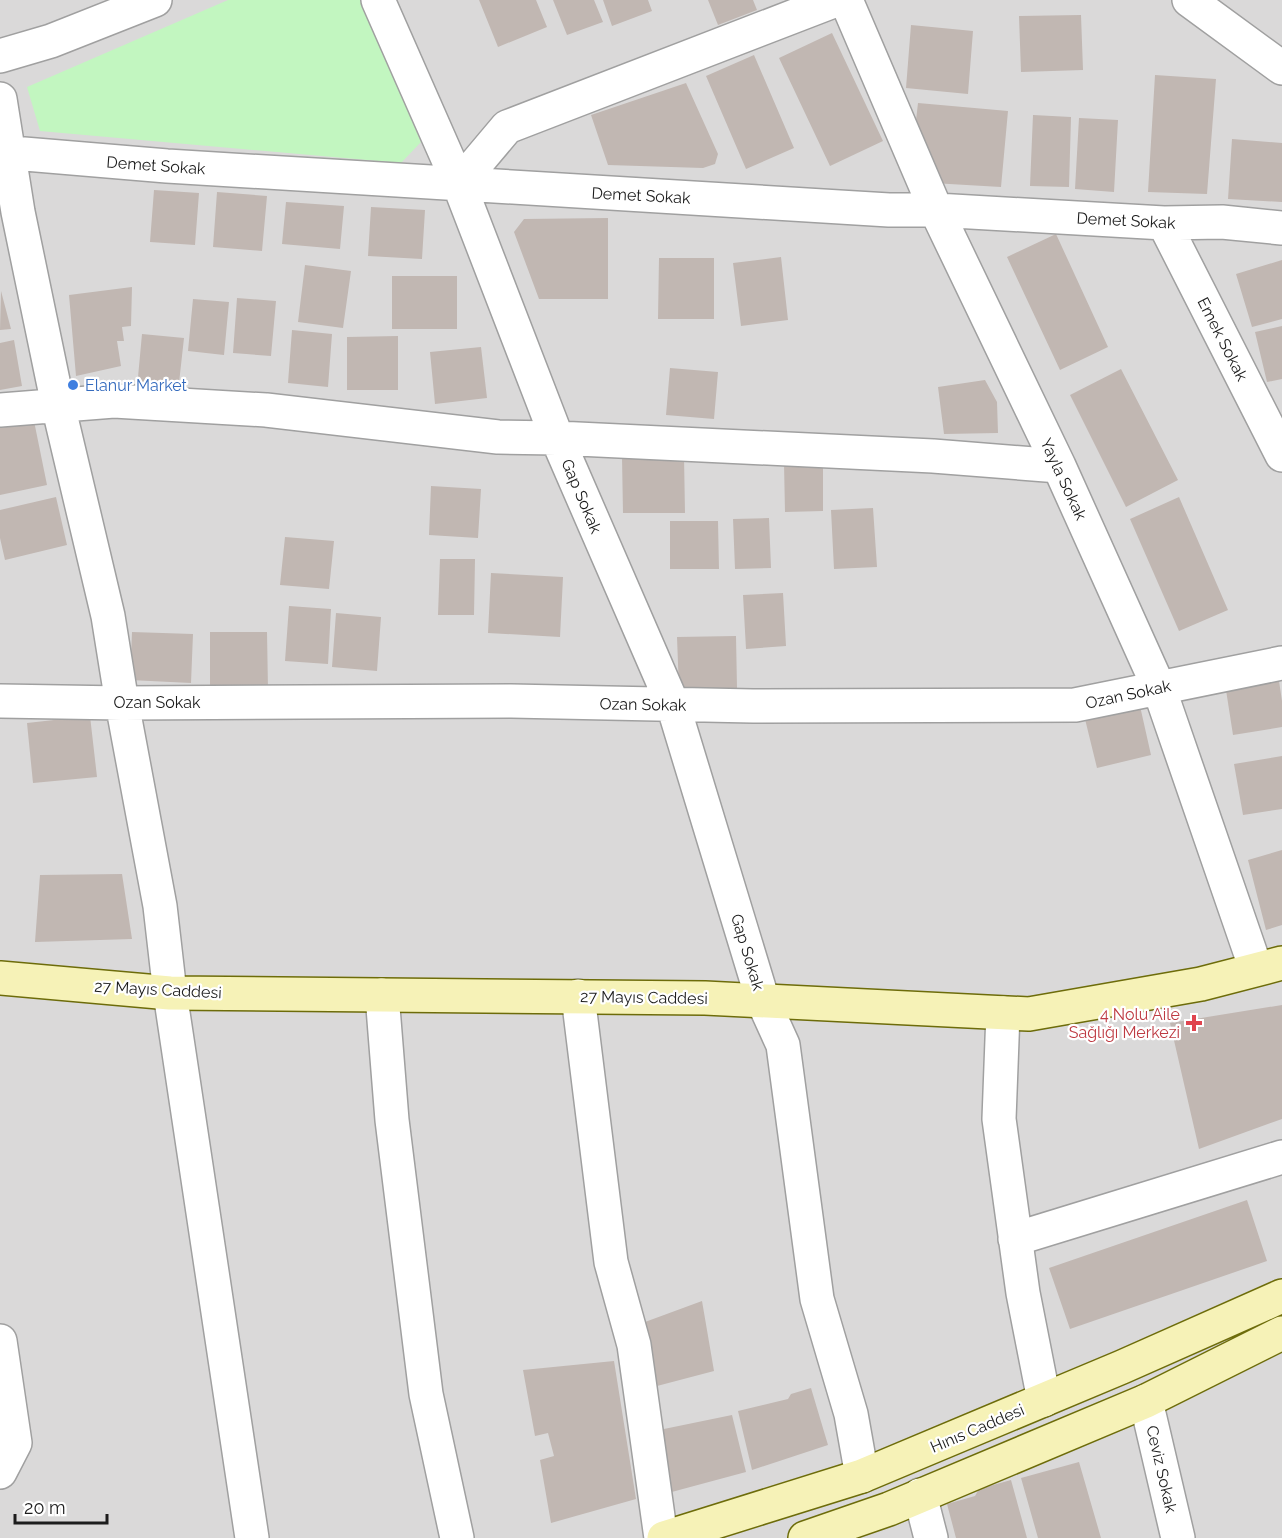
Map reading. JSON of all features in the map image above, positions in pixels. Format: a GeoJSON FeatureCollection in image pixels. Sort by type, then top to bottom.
{"type":"FeatureCollection","features":[{"type":"Feature","properties":{"kind":"street"},"geometry":{"type":"LineString","coordinates":[[155,0],[51,41],[3,55],[0,97],[4,152],[58,405],[108,616],[160,906],[170,993],[252,1538]]}},
{"type":"Feature","properties":{"kind":"street","name":"Gap Sokak"},"geometry":{"type":"LineString","coordinates":[[378,0],[459,184],[557,438],[673,705],[763,1001],[783,1044],[817,1299],[851,1414],[862,1476]]}},
{"type":"Feature","properties":{"kind":"street"},"geometry":{"type":"LineString","coordinates":[[459,184],[507,127],[836,0]]}},
{"type":"Feature","properties":{"kind":"street","name":"Yayla Sokak"},"geometry":{"type":"LineString","coordinates":[[846,0],[936,210],[1059,466],[1160,688],[1269,966]]}},
{"type":"Feature","properties":{"kind":"street"},"geometry":{"type":"LineString","coordinates":[[1189,0],[1282,68]]}},
{"type":"Feature","properties":{"kind":"street","name":"Demet Sokak"},"geometry":{"type":"LineString","coordinates":[[4,152],[167,166],[877,209],[1164,222],[1222,222],[1282,228]]}},
{"type":"Feature","properties":{"kind":"street","name":"Emek Sokak"},"geometry":{"type":"LineString","coordinates":[[1164,222],[1282,455]]}},
{"type":"Feature","properties":{"kind":"street"},"geometry":{"type":"LineString","coordinates":[[0,410],[114,401],[266,410],[498,437],[933,456],[1059,466]]}},
{"type":"Feature","properties":{"kind":"street","name":"Ozan Sokak"},"geometry":{"type":"LineString","coordinates":[[0,701],[511,702],[753,706],[1075,705],[1282,663]]}},
{"type":"Feature","properties":{"kind":"street","name":"27 Mayıs Caddesi"},"geometry":{"type":"LineString","coordinates":[[0,978],[170,993],[705,998],[1029,1014],[1201,984],[1269,966]]}},
{"type":"Feature","properties":{"kind":"street"},"geometry":{"type":"LineString","coordinates":[[382,995],[392,1120],[426,1394],[457,1538]]}},
{"type":"Feature","properties":{"kind":"street"},"geometry":{"type":"LineString","coordinates":[[578,996],[611,1262],[634,1345],[663,1538]]}},
{"type":"Feature","properties":{"kind":"street"},"geometry":{"type":"LineString","coordinates":[[1003,1013],[999,1119],[1023,1293],[1044,1400]]}},
{"type":"Feature","properties":{"kind":"street"},"geometry":{"type":"LineString","coordinates":[[1015,1239],[1282,1156]]}},
{"type":"Feature","properties":{"kind":"street","name":"Hınıs Caddesi"},"geometry":{"type":"LineString","coordinates":[[663,1538],[862,1476],[1122,1367],[1282,1296]]}},
{"type":"Feature","properties":{"kind":"street"},"geometry":{"type":"LineString","coordinates":[[805,1538],[889,1509],[1146,1401],[1282,1333]]}},
{"type":"Feature","properties":{"kind":"street"},"geometry":{"type":"LineString","coordinates":[[0,1341],[15,1443],[0,1472]]}},
{"type":"Feature","properties":{"kind":"street","name":"Ceviz Sokak"},"geometry":{"type":"LineString","coordinates":[[1146,1401],[1178,1538]]}},
{"type":"Feature","properties":{"kind":"street"},"geometry":{"type":"LineString","coordinates":[[920,1495],[931,1538]]}},
{"type":"Feature","properties":{"kind":"shaded area"},"geometry":{"type":"Polygon","coordinates":[[[0,0],[1282,0],[1282,1538],[0,1538],[0,0]]]}},
{"type":"Feature","properties":{"kind":"green space"},"geometry":{"type":"Polygon","coordinates":[[[228,0],[362,0],[421,142],[401,163],[40,131],[27,87],[228,0]]]}},
{"type":"Feature","properties":{"kind":"building"},"geometry":{"type":"Polygon","coordinates":[[[479,0],[536,0],[547,27],[498,47],[479,0]]]}},
{"type":"Feature","properties":{"kind":"building"},"geometry":{"type":"Polygon","coordinates":[[[553,0],[594,0],[603,22],[567,35],[553,0]]]}},
{"type":"Feature","properties":{"kind":"building"},"geometry":{"type":"Polygon","coordinates":[[[603,0],[648,0],[652,11],[612,26],[603,0]]]}},
{"type":"Feature","properties":{"kind":"building"},"geometry":{"type":"Polygon","coordinates":[[[708,0],[753,0],[757,10],[718,25],[708,0]]]}},
{"type":"Feature","properties":{"kind":"building"},"geometry":{"type":"Polygon","coordinates":[[[1081,15],[1083,70],[1021,72],[1019,16],[1081,15]]]}},
{"type":"Feature","properties":{"kind":"building"},"geometry":{"type":"Polygon","coordinates":[[[911,25],[973,31],[968,94],[906,88],[911,25]]]}},
{"type":"Feature","properties":{"kind":"building"},"geometry":{"type":"Polygon","coordinates":[[[832,33],[883,141],[830,166],[779,58],[832,33]]]}},
{"type":"Feature","properties":{"kind":"building"},"geometry":{"type":"Polygon","coordinates":[[[754,55],[794,148],[746,169],[706,76],[754,55]]]}},
{"type":"Feature","properties":{"kind":"building"},"geometry":{"type":"Polygon","coordinates":[[[1155,75],[1216,79],[1207,194],[1148,192],[1155,75]]]}},
{"type":"Feature","properties":{"kind":"building"},"geometry":{"type":"Polygon","coordinates":[[[686,83],[718,154],[715,164],[703,168],[608,165],[591,115],[686,83]]]}},
{"type":"Feature","properties":{"kind":"building"},"geometry":{"type":"Polygon","coordinates":[[[918,103],[1008,111],[1001,187],[932,183],[933,159],[922,158],[914,138],[918,103]]]}},
{"type":"Feature","properties":{"kind":"building"},"geometry":{"type":"Polygon","coordinates":[[[1033,115],[1071,117],[1069,187],[1030,186],[1033,115]]]}},
{"type":"Feature","properties":{"kind":"building"},"geometry":{"type":"Polygon","coordinates":[[[1079,118],[1118,120],[1114,192],[1075,189],[1079,118]]]}},
{"type":"Feature","properties":{"kind":"building"},"geometry":{"type":"Polygon","coordinates":[[[1232,139],[1282,143],[1282,202],[1228,199],[1232,139]]]}},
{"type":"Feature","properties":{"kind":"building"},"geometry":{"type":"Polygon","coordinates":[[[154,190],[199,193],[195,245],[150,242],[154,190]]]}},
{"type":"Feature","properties":{"kind":"building"},"geometry":{"type":"Polygon","coordinates":[[[217,192],[267,196],[262,251],[213,247],[217,192]]]}},
{"type":"Feature","properties":{"kind":"building"},"geometry":{"type":"Polygon","coordinates":[[[286,202],[344,206],[340,249],[282,244],[286,202]]]}},
{"type":"Feature","properties":{"kind":"building"},"geometry":{"type":"Polygon","coordinates":[[[371,207],[425,210],[422,259],[368,256],[371,207]]]}},
{"type":"Feature","properties":{"kind":"building"},"geometry":{"type":"Polygon","coordinates":[[[608,218],[608,299],[539,299],[514,232],[524,219],[608,218]]]}},
{"type":"Feature","properties":{"kind":"building"},"geometry":{"type":"Polygon","coordinates":[[[1056,234],[1108,347],[1060,370],[1007,257],[1056,234]]]}},
{"type":"Feature","properties":{"kind":"building"},"geometry":{"type":"Polygon","coordinates":[[[781,257],[788,320],[741,326],[733,263],[781,257]]]}},
{"type":"Feature","properties":{"kind":"building"},"geometry":{"type":"Polygon","coordinates":[[[659,258],[714,258],[714,319],[658,319],[659,258]]]}},
{"type":"Feature","properties":{"kind":"building"},"geometry":{"type":"Polygon","coordinates":[[[1282,260],[1282,319],[1252,327],[1236,274],[1282,260]]]}},
{"type":"Feature","properties":{"kind":"building"},"geometry":{"type":"Polygon","coordinates":[[[305,265],[351,271],[343,328],[298,322],[305,265]]]}},
{"type":"Feature","properties":{"kind":"building"},"geometry":{"type":"Polygon","coordinates":[[[392,276],[457,276],[457,329],[392,329],[392,276]]]}},
{"type":"Feature","properties":{"kind":"building"},"geometry":{"type":"Polygon","coordinates":[[[132,287],[131,326],[122,327],[124,341],[117,341],[121,366],[76,376],[69,295],[132,287]]]}},
{"type":"Feature","properties":{"kind":"building"},"geometry":{"type":"Polygon","coordinates":[[[1,291],[11,329],[0,330],[1,291]]]}},
{"type":"Feature","properties":{"kind":"building"},"geometry":{"type":"Polygon","coordinates":[[[237,298],[276,301],[271,356],[233,353],[237,298]]]}},
{"type":"Feature","properties":{"kind":"building"},"geometry":{"type":"Polygon","coordinates":[[[193,299],[229,302],[224,355],[188,351],[193,299]]]}},
{"type":"Feature","properties":{"kind":"building"},"geometry":{"type":"Polygon","coordinates":[[[1282,326],[1282,379],[1267,382],[1255,332],[1282,326]]]}},
{"type":"Feature","properties":{"kind":"building"},"geometry":{"type":"Polygon","coordinates":[[[292,330],[332,334],[328,387],[288,383],[292,330]]]}},
{"type":"Feature","properties":{"kind":"building"},"geometry":{"type":"Polygon","coordinates":[[[142,334],[184,338],[178,392],[137,388],[142,334]]]}},
{"type":"Feature","properties":{"kind":"building"},"geometry":{"type":"Polygon","coordinates":[[[398,336],[398,390],[347,390],[347,337],[398,336]]]}},
{"type":"Feature","properties":{"kind":"building"},"geometry":{"type":"Polygon","coordinates":[[[14,340],[22,386],[0,390],[0,343],[14,340]]]}},
{"type":"Feature","properties":{"kind":"building"},"geometry":{"type":"Polygon","coordinates":[[[481,347],[487,398],[435,404],[430,352],[481,347]]]}},
{"type":"Feature","properties":{"kind":"building"},"geometry":{"type":"Polygon","coordinates":[[[670,368],[718,372],[714,419],[666,415],[670,368]]]}},
{"type":"Feature","properties":{"kind":"building"},"geometry":{"type":"Polygon","coordinates":[[[1121,369],[1178,480],[1126,507],[1070,395],[1121,369]]]}},
{"type":"Feature","properties":{"kind":"building"},"geometry":{"type":"Polygon","coordinates":[[[985,380],[997,402],[998,433],[944,434],[938,387],[985,380]]]}},
{"type":"Feature","properties":{"kind":"building"},"geometry":{"type":"Polygon","coordinates":[[[34,421],[47,485],[0,495],[0,428],[34,421]]]}},
{"type":"Feature","properties":{"kind":"building"},"geometry":{"type":"Polygon","coordinates":[[[684,456],[685,513],[623,513],[622,457],[684,456]]]}},
{"type":"Feature","properties":{"kind":"building"},"geometry":{"type":"Polygon","coordinates":[[[823,462],[823,511],[785,512],[784,463],[823,462]]]}},
{"type":"Feature","properties":{"kind":"building"},"geometry":{"type":"Polygon","coordinates":[[[431,486],[481,489],[478,538],[429,535],[431,486]]]}},
{"type":"Feature","properties":{"kind":"building"},"geometry":{"type":"Polygon","coordinates":[[[56,497],[67,545],[5,560],[0,538],[0,510],[56,497]]]}},
{"type":"Feature","properties":{"kind":"building"},"geometry":{"type":"Polygon","coordinates":[[[1179,497],[1228,610],[1179,631],[1130,519],[1179,497]]]}},
{"type":"Feature","properties":{"kind":"building"},"geometry":{"type":"Polygon","coordinates":[[[873,508],[877,567],[834,569],[831,510],[873,508]]]}},
{"type":"Feature","properties":{"kind":"building"},"geometry":{"type":"Polygon","coordinates":[[[769,518],[771,568],[735,569],[733,519],[769,518]]]}},
{"type":"Feature","properties":{"kind":"building"},"geometry":{"type":"Polygon","coordinates":[[[670,521],[718,521],[719,569],[670,569],[670,521]]]}},
{"type":"Feature","properties":{"kind":"building"},"geometry":{"type":"Polygon","coordinates":[[[285,537],[334,541],[329,589],[280,585],[285,537]]]}},
{"type":"Feature","properties":{"kind":"building"},"geometry":{"type":"Polygon","coordinates":[[[440,559],[475,559],[474,615],[438,615],[440,559]]]}},
{"type":"Feature","properties":{"kind":"building"},"geometry":{"type":"Polygon","coordinates":[[[491,573],[563,577],[560,637],[488,633],[491,573]]]}},
{"type":"Feature","properties":{"kind":"building"},"geometry":{"type":"Polygon","coordinates":[[[783,593],[786,646],[746,649],[743,595],[783,593]]]}},
{"type":"Feature","properties":{"kind":"building"},"geometry":{"type":"Polygon","coordinates":[[[289,606],[331,609],[328,664],[285,661],[289,606]]]}},
{"type":"Feature","properties":{"kind":"building"},"geometry":{"type":"Polygon","coordinates":[[[336,613],[381,617],[377,671],[332,667],[336,613]]]}},
{"type":"Feature","properties":{"kind":"building"},"geometry":{"type":"Polygon","coordinates":[[[132,632],[193,634],[191,683],[130,680],[132,632]]]}},
{"type":"Feature","properties":{"kind":"building"},"geometry":{"type":"Polygon","coordinates":[[[210,632],[267,632],[268,690],[210,690],[210,632]]]}},
{"type":"Feature","properties":{"kind":"building"},"geometry":{"type":"Polygon","coordinates":[[[736,636],[737,688],[679,690],[677,637],[736,636]]]}},
{"type":"Feature","properties":{"kind":"building"},"geometry":{"type":"Polygon","coordinates":[[[1279,681],[1282,727],[1233,735],[1226,690],[1279,681]]]}},
{"type":"Feature","properties":{"kind":"building"},"geometry":{"type":"Polygon","coordinates":[[[1140,706],[1151,755],[1097,768],[1085,719],[1140,706]]]}},
{"type":"Feature","properties":{"kind":"building"},"geometry":{"type":"Polygon","coordinates":[[[90,716],[97,777],[33,783],[27,723],[90,716]]]}},
{"type":"Feature","properties":{"kind":"building"},"geometry":{"type":"Polygon","coordinates":[[[1282,756],[1282,809],[1243,815],[1234,764],[1282,756]]]}},
{"type":"Feature","properties":{"kind":"building"},"geometry":{"type":"Polygon","coordinates":[[[1282,850],[1282,925],[1266,930],[1248,860],[1282,850]]]}},
{"type":"Feature","properties":{"kind":"building"},"geometry":{"type":"Polygon","coordinates":[[[122,874],[132,939],[35,942],[40,875],[122,874]]]}},
{"type":"Feature","properties":{"kind":"building"},"geometry":{"type":"Polygon","coordinates":[[[1282,1005],[1282,1119],[1199,1149],[1170,1023],[1282,1005]]]}},
{"type":"Feature","properties":{"kind":"building"},"geometry":{"type":"Polygon","coordinates":[[[1247,1200],[1267,1261],[1070,1329],[1049,1268],[1247,1200]]]}},
{"type":"Feature","properties":{"kind":"building"},"geometry":{"type":"Polygon","coordinates":[[[702,1301],[714,1371],[657,1386],[645,1322],[702,1301]]]}},
{"type":"Feature","properties":{"kind":"building"},"geometry":{"type":"Polygon","coordinates":[[[614,1361],[636,1499],[551,1523],[540,1460],[554,1456],[548,1433],[535,1436],[523,1370],[614,1361]]]}},
{"type":"Feature","properties":{"kind":"building"},"geometry":{"type":"Polygon","coordinates":[[[811,1388],[828,1445],[752,1470],[738,1411],[788,1399],[791,1394],[811,1388]]]}},
{"type":"Feature","properties":{"kind":"building"},"geometry":{"type":"Polygon","coordinates":[[[732,1415],[746,1472],[668,1493],[659,1430],[732,1415]]]}},
{"type":"Feature","properties":{"kind":"building"},"geometry":{"type":"Polygon","coordinates":[[[1079,1462],[1101,1538],[1038,1538],[1021,1478],[1079,1462]]]}},
{"type":"Feature","properties":{"kind":"building"},"geometry":{"type":"Polygon","coordinates":[[[1011,1480],[1027,1538],[956,1538],[947,1504],[975,1496],[979,1489],[1011,1480]]]}},
{"type":"Feature","properties":{"kind":"place","name":"Elanur Market"},"geometry":{"type":"Point","coordinates":[73,385]}},
{"type":"Feature","properties":{"kind":"place","name":"4 Nolu Aile Sağlığı Merkezi"},"geometry":{"type":"Point","coordinates":[1194,1023]}}]}
